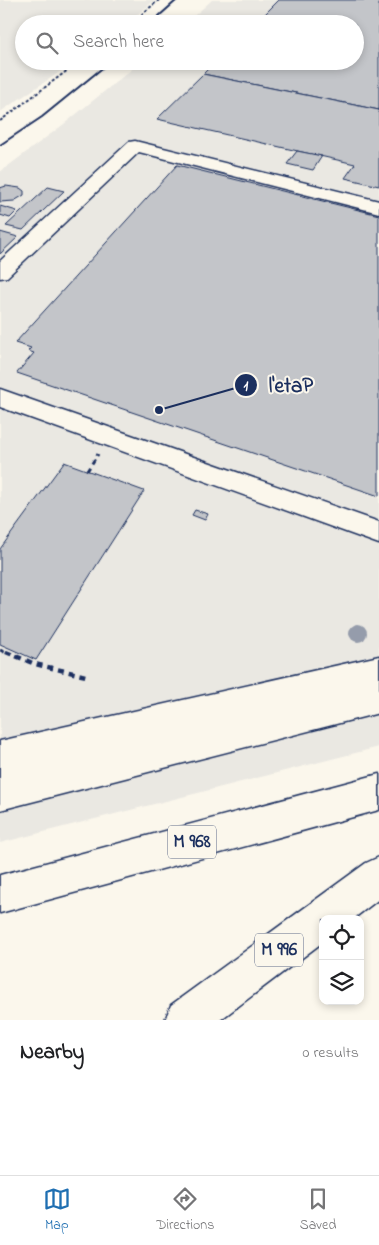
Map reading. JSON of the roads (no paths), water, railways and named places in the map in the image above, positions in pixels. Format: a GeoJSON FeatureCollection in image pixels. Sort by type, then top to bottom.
{"type":"FeatureCollection","features":[{"type":"Feature","properties":{"kind":"main road"},"geometry":{"type":"LineString","coordinates":[[0,272],[135,146],[379,207]]}},
{"type":"Feature","properties":{"kind":"main road"},"geometry":{"type":"LineString","coordinates":[[0,398],[379,533]]}},
{"type":"Feature","properties":{"kind":"main road"},"geometry":{"type":"LineString","coordinates":[[0,758],[379,670]]}},
{"type":"Feature","properties":{"kind":"main road"},"geometry":{"type":"LineString","coordinates":[[0,792],[379,698]]}},
{"type":"Feature","properties":{"kind":"main road","name":"M 968"},"geometry":{"type":"LineString","coordinates":[[0,894],[379,792]]}},
{"type":"Feature","properties":{"kind":"main road","name":"M 996"},"geometry":{"type":"LineString","coordinates":[[186,1020],[379,876]]}},
{"type":"Feature","properties":{"kind":"railway"},"geometry":{"type":"LineString","coordinates":[[160,15],[177,0]]}},
{"type":"Feature","properties":{"kind":"railway"},"geometry":{"type":"LineString","coordinates":[[0,145],[42,117],[100,70]]}},
{"type":"Feature","properties":{"kind":"place","name":"l'etaP"},"geometry":{"type":"Point","coordinates":[159,410]}}]}
